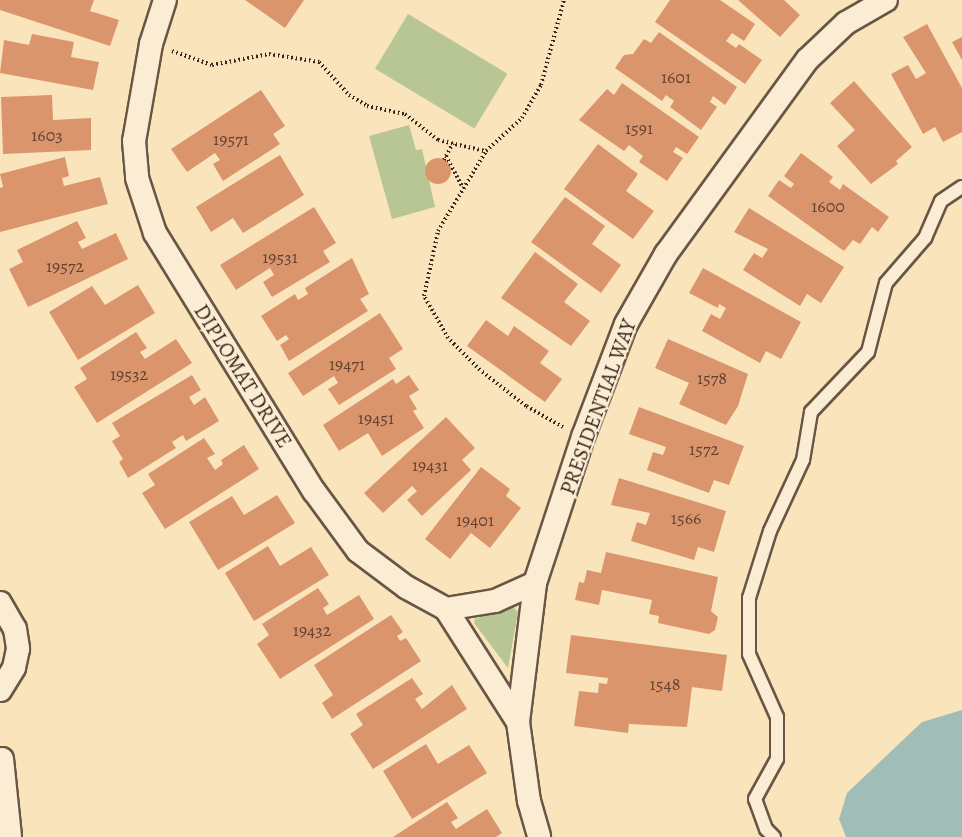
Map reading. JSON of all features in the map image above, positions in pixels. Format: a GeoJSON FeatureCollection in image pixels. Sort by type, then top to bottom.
{"type":"FeatureCollection","features":[{"type":"Feature","properties":{"kind":"street","name":"DIPLOMAT DRIVE"},"geometry":{"type":"LineString","coordinates":[[165,0],[151,44],[135,141],[137,178],[155,233],[314,491],[358,551],[406,587],[446,609]]}},
{"type":"Feature","properties":{"kind":"street","name":"PRESIDENTIAL WAY"},"geometry":{"type":"LineString","coordinates":[[539,837],[529,801],[518,722],[535,584],[583,437],[626,324],[666,254],[807,60],[846,23],[886,0]]}},
{"type":"Feature","properties":{"kind":"street"},"geometry":{"type":"LineString","coordinates":[[446,609],[495,601],[535,584]]}},
{"type":"Feature","properties":{"kind":"street"},"geometry":{"type":"LineString","coordinates":[[0,603],[15,629],[18,649],[14,668],[0,690]]}},
{"type":"Feature","properties":{"kind":"street","name":"PRESIDENTIAL WAY"},"geometry":{"type":"LineString","coordinates":[[446,609],[518,722]]}},
{"type":"Feature","properties":{"kind":"street"},"geometry":{"type":"LineString","coordinates":[[2,759],[10,837]]}},
{"type":"Feature","properties":{"kind":"lane"},"geometry":{"type":"LineString","coordinates":[[774,837],[766,829],[755,799],[777,759],[777,717],[749,654],[749,598],[770,531],[803,460],[811,412],[868,352],[886,284],[925,238],[941,201],[962,187]]}},
{"type":"Feature","properties":{"kind":"path"},"geometry":{"type":"LineString","coordinates":[[564,0],[541,85],[522,118],[486,151],[438,231],[424,296],[448,338],[480,370],[526,406],[583,437]]}},
{"type":"Feature","properties":{"kind":"path"},"geometry":{"type":"LineString","coordinates":[[151,44],[212,65],[269,54],[319,62],[349,95],[367,106],[405,114],[438,140],[486,151]]}},
{"type":"Feature","properties":{"kind":"path"},"geometry":{"type":"LineString","coordinates":[[453,143],[445,158],[463,188]]}},
{"type":"Feature","properties":{"kind":"green space"},"geometry":{"type":"Polygon","coordinates":[[[408,14],[507,74],[474,129],[375,69],[408,14]]]}},
{"type":"Feature","properties":{"kind":"green space"},"geometry":{"type":"Polygon","coordinates":[[[409,125],[416,150],[422,149],[435,207],[392,219],[369,136],[409,125]]]}},
{"type":"Feature","properties":{"kind":"green space"},"geometry":{"type":"Polygon","coordinates":[[[513,607],[518,612],[508,668],[474,623],[475,619],[513,607]]]}},
{"type":"Feature","properties":{"kind":"water"},"geometry":{"type":"Polygon","coordinates":[[[962,710],[962,837],[846,837],[839,819],[847,793],[922,722],[962,710]]]}},
{"type":"Feature","properties":{"kind":"building"},"geometry":{"type":"Polygon","coordinates":[[[0,0],[94,0],[90,11],[119,20],[110,46],[0,10],[0,0]]]}},
{"type":"Feature","properties":{"kind":"building"},"geometry":{"type":"Polygon","coordinates":[[[245,0],[304,0],[285,28],[245,0]]]}},
{"type":"Feature","properties":{"kind":"building"},"geometry":{"type":"Polygon","coordinates":[[[670,0],[720,0],[755,24],[744,41],[732,33],[726,41],[736,48],[739,44],[762,60],[745,84],[655,22],[670,0]]]}},
{"type":"Feature","properties":{"kind":"building"},"geometry":{"type":"Polygon","coordinates":[[[738,0],[784,0],[800,15],[780,37],[738,0]]]}},
{"type":"Feature","properties":{"kind":"building"},"geometry":{"type":"Polygon","coordinates":[[[927,24],[962,88],[962,132],[943,142],[935,127],[923,134],[891,74],[908,65],[916,79],[926,73],[903,37],[927,24]]]}},
{"type":"Feature","properties":{"kind":"building"},"geometry":{"type":"Polygon","coordinates":[[[659,32],[737,87],[725,105],[713,96],[710,102],[717,107],[701,130],[670,107],[674,101],[666,95],[662,101],[615,68],[624,55],[633,54],[644,39],[651,43],[659,32]]]}},
{"type":"Feature","properties":{"kind":"building"},"geometry":{"type":"Polygon","coordinates":[[[32,34],[74,42],[71,57],[99,62],[93,90],[0,73],[4,40],[29,45],[32,34]]]}},
{"type":"Feature","properties":{"kind":"building"},"geometry":{"type":"Polygon","coordinates":[[[962,37],[962,60],[952,42],[962,37]]]}},
{"type":"Feature","properties":{"kind":"building"},"geometry":{"type":"Polygon","coordinates":[[[854,81],[912,147],[896,161],[898,164],[871,184],[837,146],[855,130],[830,103],[854,81]]]}},
{"type":"Feature","properties":{"kind":"building"},"geometry":{"type":"Polygon","coordinates":[[[622,83],[699,137],[687,154],[676,147],[673,152],[683,158],[667,181],[639,162],[643,156],[629,145],[624,151],[579,120],[607,89],[614,95],[622,83]]]}},
{"type":"Feature","properties":{"kind":"building"},"geometry":{"type":"Polygon","coordinates":[[[261,90],[285,126],[273,134],[280,144],[223,181],[213,164],[220,160],[215,153],[187,172],[171,149],[261,90]]]}},
{"type":"Feature","properties":{"kind":"building"},"geometry":{"type":"Polygon","coordinates":[[[52,95],[53,120],[91,118],[91,150],[3,154],[1,97],[52,95]]]}},
{"type":"Feature","properties":{"kind":"building"},"geometry":{"type":"Polygon","coordinates":[[[598,144],[638,174],[626,191],[654,211],[633,239],[564,189],[598,144]]]}},
{"type":"Feature","properties":{"kind":"building"},"geometry":{"type":"Polygon","coordinates":[[[801,153],[833,177],[829,182],[840,190],[843,184],[889,217],[878,232],[872,227],[860,244],[853,240],[844,251],[768,196],[779,180],[791,188],[794,184],[784,176],[801,153]]]}},
{"type":"Feature","properties":{"kind":"building"},"geometry":{"type":"Polygon","coordinates":[[[280,155],[304,195],[243,233],[233,218],[211,232],[196,207],[280,155]]]}},
{"type":"Feature","properties":{"kind":"building"},"geometry":{"type":"Polygon","coordinates":[[[65,157],[69,176],[62,178],[64,186],[100,177],[108,204],[0,232],[0,188],[3,187],[0,174],[65,157]]]}},
{"type":"Feature","properties":{"kind":"building"},"geometry":{"type":"Polygon","coordinates":[[[438,158],[447,162],[451,171],[447,180],[438,184],[429,180],[425,171],[429,162],[438,158]]]}},
{"type":"Feature","properties":{"kind":"building"},"geometry":{"type":"Polygon","coordinates":[[[565,197],[605,226],[592,244],[621,265],[601,293],[531,242],[565,197]]]}},
{"type":"Feature","properties":{"kind":"building"},"geometry":{"type":"Polygon","coordinates":[[[314,207],[336,243],[323,251],[330,262],[272,297],[263,282],[274,275],[270,268],[236,290],[220,265],[314,207]]]}},
{"type":"Feature","properties":{"kind":"building"},"geometry":{"type":"Polygon","coordinates":[[[749,208],[844,267],[821,303],[807,294],[800,306],[743,270],[754,253],[762,258],[768,249],[734,232],[749,208]]]}},
{"type":"Feature","properties":{"kind":"building"},"geometry":{"type":"Polygon","coordinates":[[[77,221],[86,238],[78,242],[82,249],[116,233],[128,259],[28,307],[9,269],[23,262],[17,250],[77,221]]]}},
{"type":"Feature","properties":{"kind":"building"},"geometry":{"type":"Polygon","coordinates":[[[535,252],[578,284],[564,302],[590,321],[571,346],[501,298],[535,252]]]}},
{"type":"Feature","properties":{"kind":"building"},"geometry":{"type":"Polygon","coordinates":[[[352,258],[369,294],[360,299],[368,311],[289,361],[280,345],[289,339],[286,335],[277,341],[261,316],[295,294],[298,300],[308,294],[305,288],[352,258]]]}},
{"type":"Feature","properties":{"kind":"building"},"geometry":{"type":"Polygon","coordinates":[[[703,268],[801,322],[781,359],[766,351],[760,363],[702,331],[711,314],[720,319],[726,308],[719,304],[718,308],[689,293],[703,268]]]}},
{"type":"Feature","properties":{"kind":"building"},"geometry":{"type":"Polygon","coordinates":[[[138,285],[155,313],[78,360],[49,312],[92,286],[105,305],[138,285]]]}},
{"type":"Feature","properties":{"kind":"building"},"geometry":{"type":"Polygon","coordinates":[[[380,313],[403,349],[389,358],[396,369],[339,405],[328,389],[338,383],[334,376],[303,396],[288,373],[380,313]]]}},
{"type":"Feature","properties":{"kind":"building"},"geometry":{"type":"Polygon","coordinates":[[[486,320],[508,336],[514,326],[549,351],[540,363],[562,379],[545,402],[467,346],[486,320]]]}},
{"type":"Feature","properties":{"kind":"building"},"geometry":{"type":"Polygon","coordinates":[[[136,332],[147,348],[140,352],[145,359],[176,339],[192,363],[97,423],[74,387],[87,379],[80,368],[136,332]]]}},
{"type":"Feature","properties":{"kind":"building"},"geometry":{"type":"Polygon","coordinates":[[[668,339],[748,374],[738,406],[726,425],[679,404],[689,383],[655,368],[668,339]]]}},
{"type":"Feature","properties":{"kind":"building"},"geometry":{"type":"Polygon","coordinates":[[[192,375],[201,390],[189,397],[194,405],[205,397],[219,421],[186,441],[183,435],[172,442],[176,448],[128,478],[119,462],[123,459],[112,441],[120,436],[112,423],[192,375]]]}},
{"type":"Feature","properties":{"kind":"building"},"geometry":{"type":"Polygon","coordinates":[[[409,375],[419,390],[409,396],[417,409],[413,411],[424,428],[382,456],[368,433],[339,451],[323,425],[393,379],[396,384],[409,375]]]}},
{"type":"Feature","properties":{"kind":"building"},"geometry":{"type":"Polygon","coordinates":[[[639,407],[744,446],[729,485],[714,480],[709,493],[647,470],[653,452],[663,455],[666,447],[629,434],[639,407]]]}},
{"type":"Feature","properties":{"kind":"building"},"geometry":{"type":"Polygon","coordinates":[[[446,417],[475,448],[462,460],[471,470],[422,516],[407,500],[417,491],[412,486],[383,513],[364,493],[446,417]]]}},
{"type":"Feature","properties":{"kind":"building"},"geometry":{"type":"Polygon","coordinates":[[[204,438],[215,454],[207,458],[215,470],[223,464],[221,460],[244,445],[259,469],[165,529],[142,493],[155,485],[148,474],[204,438]]]}},
{"type":"Feature","properties":{"kind":"building"},"geometry":{"type":"Polygon","coordinates":[[[481,467],[510,489],[506,496],[521,508],[490,548],[471,533],[450,559],[425,539],[481,467]]]}},
{"type":"Feature","properties":{"kind":"building"},"geometry":{"type":"Polygon","coordinates":[[[619,478],[726,511],[714,552],[698,547],[694,560],[631,541],[637,522],[646,525],[650,513],[611,505],[619,478]]]}},
{"type":"Feature","properties":{"kind":"building"},"geometry":{"type":"Polygon","coordinates":[[[277,495],[295,523],[218,570],[189,522],[232,496],[244,515],[277,495]]]}},
{"type":"Feature","properties":{"kind":"building"},"geometry":{"type":"Polygon","coordinates":[[[268,546],[280,566],[311,547],[329,575],[254,621],[225,573],[268,546]]]}},
{"type":"Feature","properties":{"kind":"building"},"geometry":{"type":"Polygon","coordinates":[[[606,552],[718,577],[711,611],[718,617],[715,630],[709,634],[658,623],[659,616],[649,614],[652,600],[602,590],[599,605],[575,600],[579,582],[584,583],[587,570],[601,573],[606,552]]]}},
{"type":"Feature","properties":{"kind":"building"},"geometry":{"type":"Polygon","coordinates":[[[318,588],[329,604],[323,608],[327,615],[359,595],[374,619],[280,679],[257,644],[269,635],[262,624],[318,588]]]}},
{"type":"Feature","properties":{"kind":"building"},"geometry":{"type":"Polygon","coordinates":[[[391,615],[403,632],[397,636],[400,641],[406,638],[421,661],[332,719],[322,703],[333,695],[314,665],[391,615]]]}},
{"type":"Feature","properties":{"kind":"building"},"geometry":{"type":"Polygon","coordinates":[[[571,635],[727,655],[722,691],[692,687],[687,727],[629,724],[628,733],[574,726],[579,691],[598,693],[599,683],[607,684],[608,678],[566,673],[571,635]]]}},
{"type":"Feature","properties":{"kind":"building"},"geometry":{"type":"Polygon","coordinates":[[[412,678],[423,694],[415,699],[422,709],[452,685],[467,709],[373,769],[350,734],[363,725],[356,714],[412,678]]]}},
{"type":"Feature","properties":{"kind":"building"},"geometry":{"type":"Polygon","coordinates":[[[426,744],[438,764],[469,745],[487,773],[412,819],[383,771],[426,744]]]}},
{"type":"Feature","properties":{"kind":"building"},"geometry":{"type":"Polygon","coordinates":[[[447,802],[458,818],[451,822],[456,829],[487,809],[502,833],[496,837],[393,837],[447,802]]]}}]}
